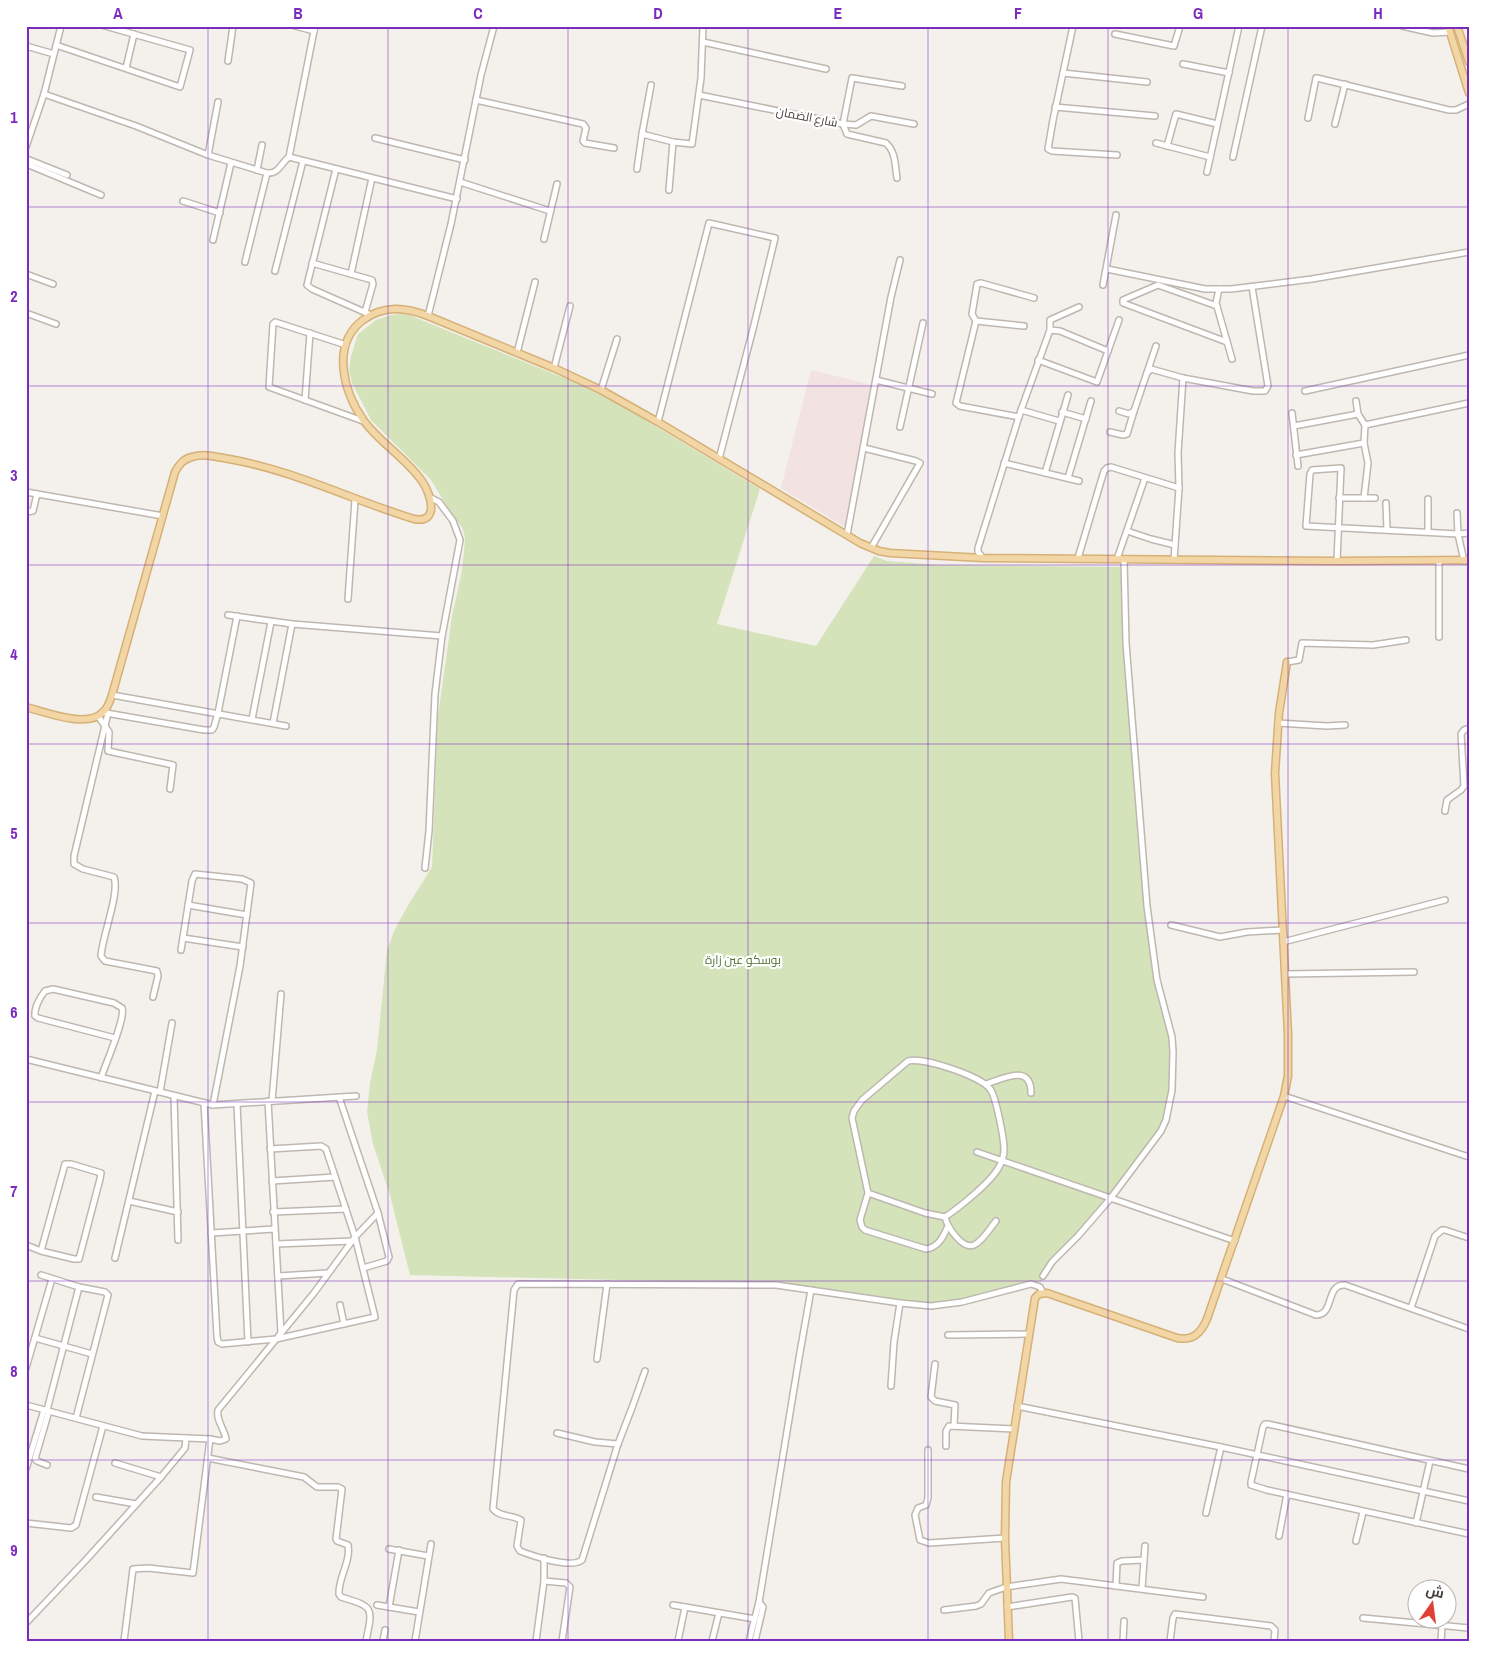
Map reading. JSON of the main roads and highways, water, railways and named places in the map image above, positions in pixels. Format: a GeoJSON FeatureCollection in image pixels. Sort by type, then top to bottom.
{"type":"FeatureCollection","features":[{"type":"Feature","properties":{"kind":"main road"},"geometry":{"type":"LineString","coordinates":[[1457,26],[1469,62]]}},
{"type":"Feature","properties":{"kind":"main road"},"geometry":{"type":"LineString","coordinates":[[1449,29],[1469,93]]}},
{"type":"Feature","properties":{"kind":"main road"},"geometry":{"type":"LineString","coordinates":[[26,707],[78,719],[86,719],[103,714],[112,695],[175,472],[187,458],[199,455],[269,468],[355,500],[418,520],[424,519],[429,514],[431,498],[426,486],[415,471],[364,421],[351,397],[345,380],[343,361],[351,334],[359,323],[372,315],[395,308],[416,311],[554,368],[601,390],[847,535],[871,548],[890,553],[983,558],[1337,562],[1439,562],[1466,560]]}},
{"type":"Feature","properties":{"kind":"main road"},"geometry":{"type":"LineString","coordinates":[[1009,1641],[1004,1538],[1006,1482],[1028,1334],[1036,1295],[1042,1293],[1053,1295],[1161,1333],[1184,1339],[1198,1334],[1205,1325],[1222,1278],[1284,1096],[1289,1067],[1275,774],[1278,723],[1287,662]]}},
{"type":"Feature","properties":{"kind":"park label","name":"بوسكو عين زارة"},"geometry":{"type":"Point","coordinates":[743,960]}}]}
